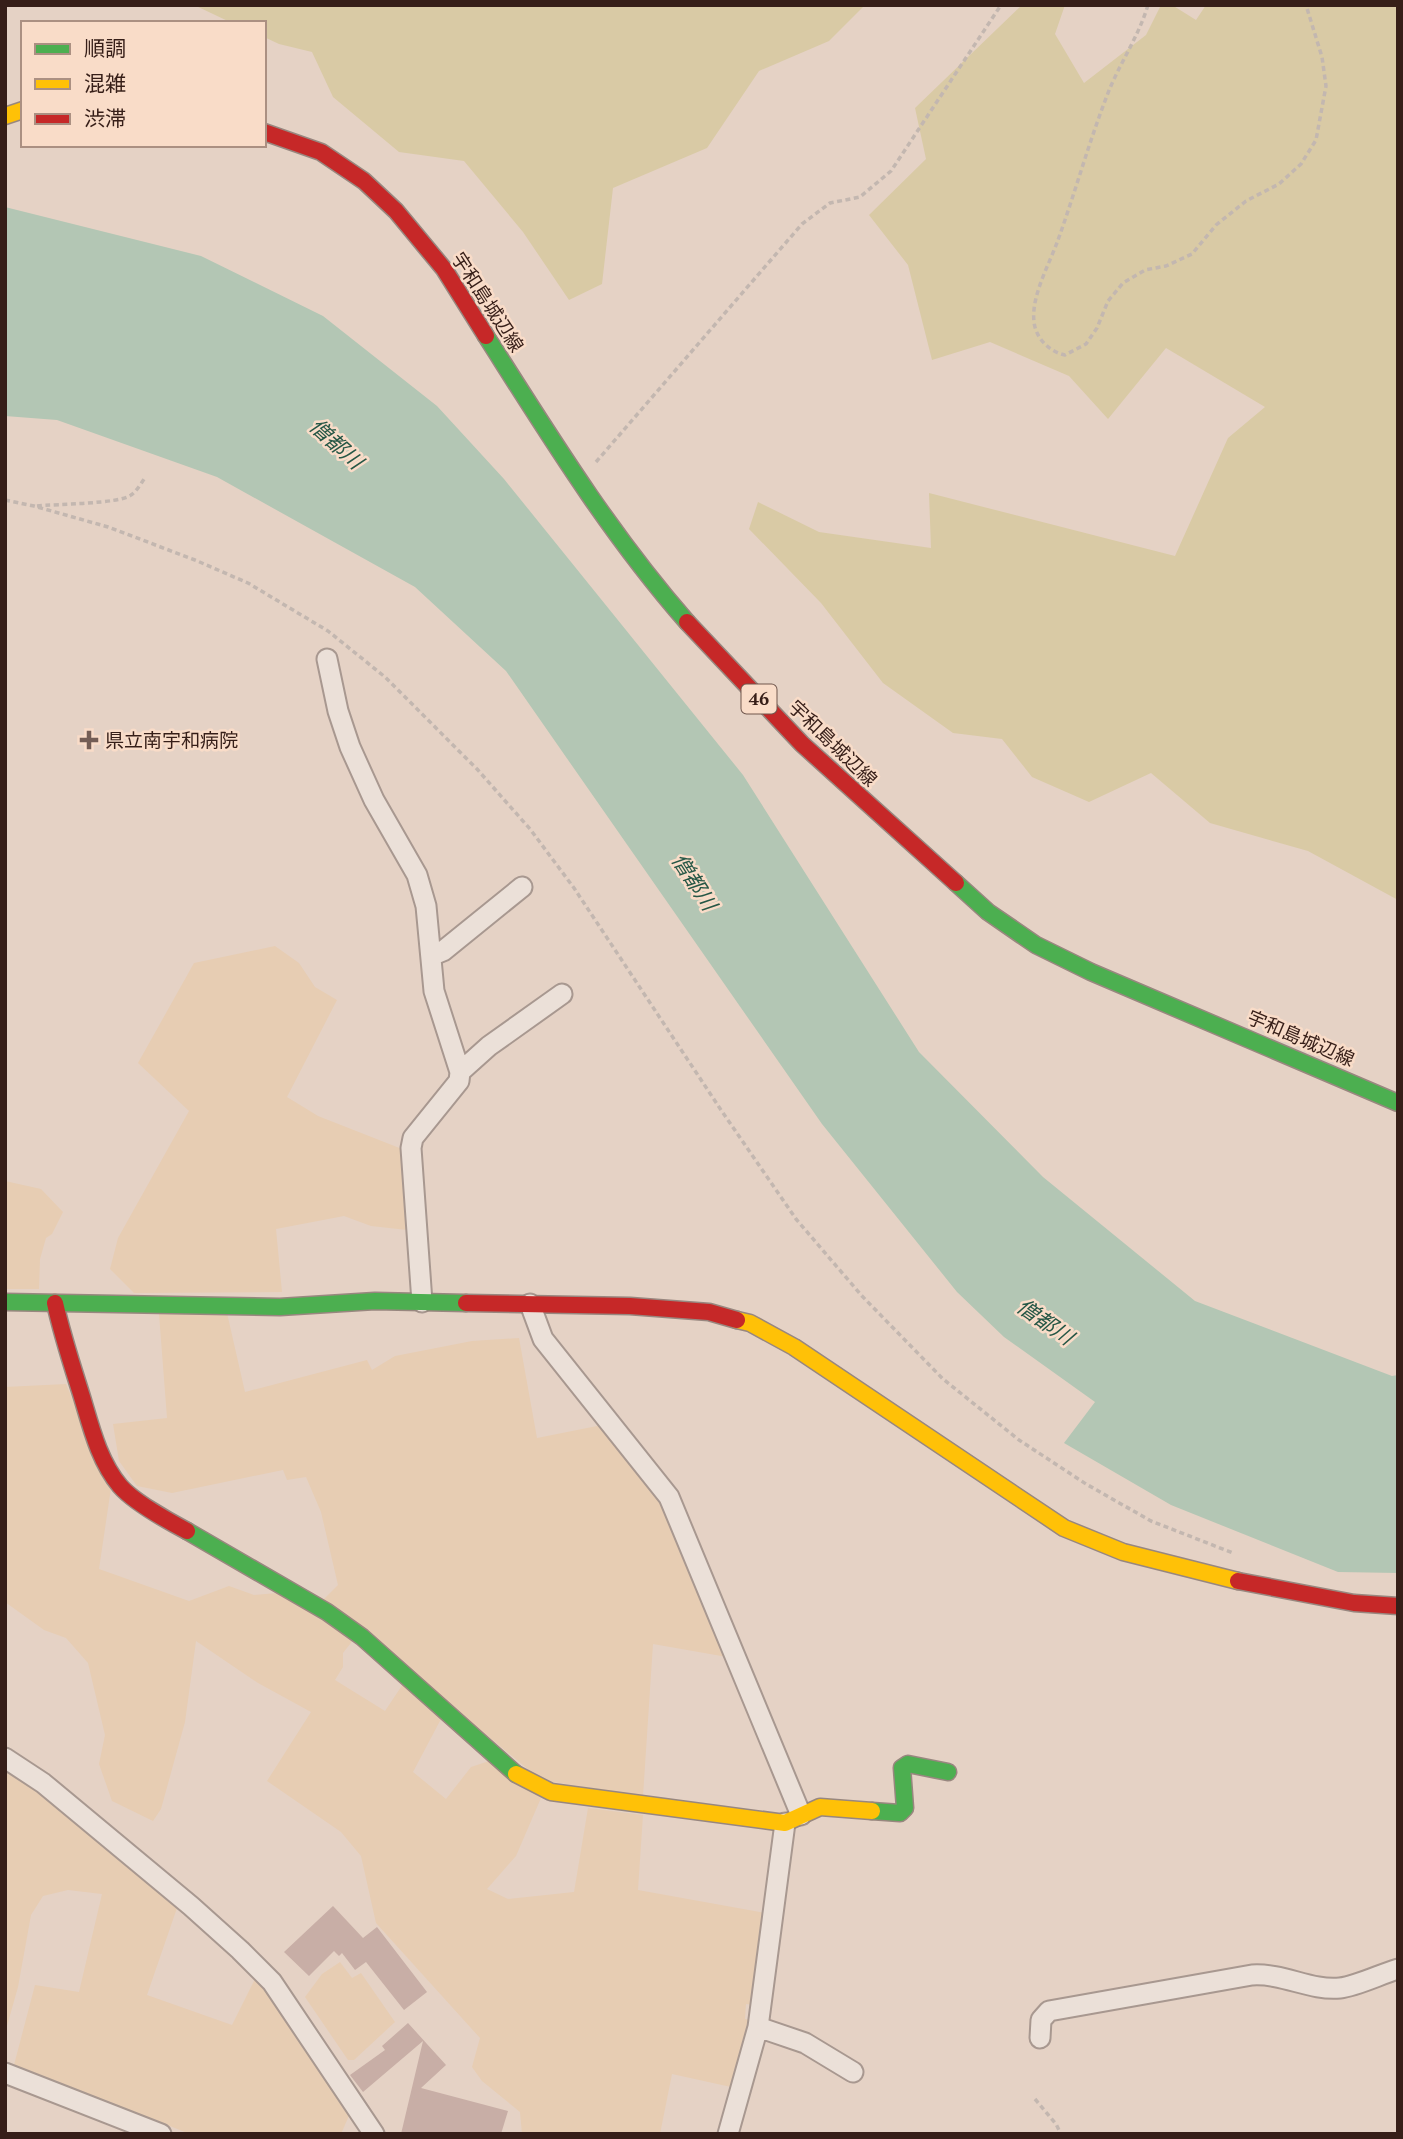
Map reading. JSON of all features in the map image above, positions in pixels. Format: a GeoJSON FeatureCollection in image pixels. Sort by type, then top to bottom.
{"type":"FeatureCollection","features":[{"type":"Feature","properties":{"kind":"street","name":"宇和島城辺線"},"geometry":{"type":"LineString","coordinates":[[266,133],[321,152],[364,181],[396,211],[444,269],[578,482],[650,580],[713,652],[802,744],[988,912],[1036,945],[1091,972],[1398,1103]]}},
{"type":"Feature","properties":{"kind":"street"},"geometry":{"type":"LineString","coordinates":[[327,660],[338,711],[350,747],[374,800],[416,875],[426,906],[434,991],[460,1072],[459,1081],[413,1138],[411,1149],[422,1302]]}},
{"type":"Feature","properties":{"kind":"street"},"geometry":{"type":"LineString","coordinates":[[431,957],[443,951],[522,887]]}},
{"type":"Feature","properties":{"kind":"street"},"geometry":{"type":"LineString","coordinates":[[460,1072],[489,1046],[562,994]]}},
{"type":"Feature","properties":{"kind":"street"},"geometry":{"type":"LineString","coordinates":[[5,1302],[280,1307],[375,1301],[630,1306],[709,1312],[750,1324],[794,1347],[1064,1528],[1124,1552],[1212,1575],[1343,1601],[1398,1606]]}},
{"type":"Feature","properties":{"kind":"street"},"geometry":{"type":"LineString","coordinates":[[55,1303],[94,1435],[106,1464],[121,1487],[165,1519],[327,1612],[362,1637],[520,1778],[551,1792],[793,1819],[820,1807],[900,1813],[905,1808],[902,1768],[908,1764],[948,1772]]}},
{"type":"Feature","properties":{"kind":"street"},"geometry":{"type":"LineString","coordinates":[[530,1304],[543,1339],[669,1497],[793,1819],[758,2027],[728,2134]]}},
{"type":"Feature","properties":{"kind":"street"},"geometry":{"type":"LineString","coordinates":[[5,1758],[43,1783],[240,1950],[272,1982],[374,2134]]}},
{"type":"Feature","properties":{"kind":"street"},"geometry":{"type":"LineString","coordinates":[[1040,2038],[1041,2020],[1049,2011],[1252,1975],[1271,1974],[1310,1986],[1340,1988],[1398,1969]]}},
{"type":"Feature","properties":{"kind":"street"},"geometry":{"type":"LineString","coordinates":[[758,2027],[806,2042],[853,2072]]}},
{"type":"Feature","properties":{"kind":"street"},"geometry":{"type":"LineString","coordinates":[[5,2073],[161,2134]]}},
{"type":"Feature","properties":{"kind":"path"},"geometry":{"type":"LineString","coordinates":[[578,482],[802,224],[830,203],[860,197],[891,171],[1001,5]]}},
{"type":"Feature","properties":{"kind":"path"},"geometry":{"type":"LineString","coordinates":[[1147,5],[1086,153],[1034,307],[1034,326],[1042,342],[1054,353],[1065,355],[1086,344],[1097,328],[1108,301],[1123,284],[1145,271],[1166,266],[1192,254],[1216,225],[1247,201],[1279,184],[1301,164],[1316,141],[1326,86],[1322,57],[1306,5]]}},
{"type":"Feature","properties":{"kind":"path"},"geometry":{"type":"LineString","coordinates":[[34,506],[118,502],[132,495],[145,478]]}},
{"type":"Feature","properties":{"kind":"path"},"geometry":{"type":"LineString","coordinates":[[5,500],[108,527],[248,583],[328,631],[385,677],[477,769],[530,830],[575,888],[796,1219],[862,1296],[943,1379],[1019,1440],[1086,1484],[1151,1521],[1243,1557]]}},
{"type":"Feature","properties":{"kind":"path"},"geometry":{"type":"LineString","coordinates":[[1035,2099],[1061,2134]]}},
{"type":"Feature","properties":{"kind":"shaded area"},"geometry":{"type":"Polygon","coordinates":[[[194,5],[865,5],[829,41],[759,71],[707,148],[613,188],[602,284],[569,300],[523,232],[464,161],[399,152],[333,97],[312,52],[266,38],[266,21],[228,21],[194,5]]]}},
{"type":"Feature","properties":{"kind":"shaded area"},"geometry":{"type":"Polygon","coordinates":[[[1022,5],[1065,5],[1055,34],[1084,83],[1146,35],[1161,5],[1172,5],[1196,20],[1206,5],[1398,5],[1398,900],[1308,851],[1210,823],[1151,773],[1089,802],[1032,777],[1002,739],[953,733],[883,683],[821,603],[749,529],[758,502],[819,532],[931,548],[929,493],[1175,556],[1228,438],[1265,407],[1166,348],[1108,419],[1069,376],[990,342],[932,360],[908,265],[869,215],[926,159],[915,108],[1022,5]]]}},
{"type":"Feature","properties":{"kind":"shaded area"},"geometry":{"type":"Polygon","coordinates":[[[275,946],[299,963],[315,987],[337,1000],[287,1097],[318,1116],[402,1149],[407,1230],[371,1226],[344,1216],[276,1229],[282,1292],[134,1293],[110,1269],[118,1238],[189,1111],[138,1063],[194,963],[275,946]]]}},
{"type":"Feature","properties":{"kind":"shaded area"},"geometry":{"type":"Polygon","coordinates":[[[5,1181],[41,1189],[63,1212],[52,1234],[46,1238],[40,1259],[39,1289],[5,1289],[5,1181]]]}},
{"type":"Feature","properties":{"kind":"shaded area"},"geometry":{"type":"Polygon","coordinates":[[[227,1313],[245,1392],[367,1360],[372,1370],[395,1356],[472,1341],[519,1338],[537,1438],[602,1425],[662,1499],[727,1657],[653,1644],[643,1796],[541,1780],[323,1600],[338,1585],[321,1512],[306,1477],[287,1480],[283,1470],[172,1493],[137,1486],[119,1461],[113,1424],[167,1418],[159,1314],[227,1313]]]}},
{"type":"Feature","properties":{"kind":"shaded area"},"geometry":{"type":"Polygon","coordinates":[[[66,1384],[111,1488],[99,1569],[189,1601],[229,1586],[254,1595],[277,1593],[354,1639],[343,1653],[343,1667],[335,1680],[385,1711],[403,1684],[441,1719],[413,1772],[446,1799],[471,1767],[489,1761],[541,1798],[516,1856],[487,1889],[508,1899],[574,1892],[588,1808],[643,1815],[638,1890],[766,1913],[754,2005],[746,2004],[745,2019],[752,2020],[731,2087],[672,2074],[660,2134],[522,2134],[520,2112],[482,2081],[472,2067],[480,2038],[376,1923],[361,1856],[341,1832],[267,1781],[311,1712],[258,1683],[196,1641],[185,1722],[161,1809],[153,1821],[112,1801],[99,1764],[105,1735],[88,1663],[66,1638],[44,1630],[5,1602],[5,1387],[66,1384]]]}},
{"type":"Feature","properties":{"kind":"shaded area"},"geometry":{"type":"Polygon","coordinates":[[[5,1770],[48,1798],[177,1908],[147,1995],[232,2025],[255,1979],[280,2006],[351,2111],[341,2134],[190,2134],[14,2065],[35,1985],[79,1992],[102,1894],[68,1890],[43,1896],[31,1915],[18,1987],[5,2033],[5,1770]]]}},
{"type":"Feature","properties":{"kind":"shaded area"},"geometry":{"type":"Polygon","coordinates":[[[340,1962],[352,1978],[361,1973],[395,2022],[354,2060],[348,2060],[305,1997],[322,1974],[340,1962]]]}},
{"type":"Feature","properties":{"kind":"water","name":"僧都川"},"geometry":{"type":"Polygon","coordinates":[[[5,207],[201,256],[323,316],[437,406],[504,479],[743,775],[919,1052],[1043,1177],[1195,1301],[1392,1376],[1398,1375],[1398,1573],[1338,1572],[1171,1505],[1064,1443],[1095,1402],[1004,1337],[957,1292],[822,1124],[506,671],[415,587],[217,477],[57,420],[5,416],[5,207]]]}},
{"type":"Feature","properties":{"kind":"building"},"geometry":{"type":"Polygon","coordinates":[[[333,1906],[363,1938],[377,1927],[427,1992],[404,2010],[366,1962],[355,1970],[342,1953],[339,1956],[334,1951],[309,1976],[284,1952],[333,1906]]]}},
{"type":"Feature","properties":{"kind":"building"},"geometry":{"type":"Polygon","coordinates":[[[408,2023],[446,2065],[421,2088],[508,2111],[501,2134],[401,2134],[423,2041],[363,2092],[350,2075],[385,2050],[382,2046],[408,2023]]]}},
{"type":"Feature","properties":{"kind":"traffic: fast"},"geometry":{"type":"LineString","coordinates":[[486,336],[606,518],[687,622]]}},
{"type":"Feature","properties":{"kind":"traffic: fast"},"geometry":{"type":"LineString","coordinates":[[956,883],[988,912],[1036,945],[1091,972],[1398,1103]]}},
{"type":"Feature","properties":{"kind":"traffic: fast"},"geometry":{"type":"LineString","coordinates":[[5,1302],[280,1307],[375,1301],[466,1303]]}},
{"type":"Feature","properties":{"kind":"traffic: fast"},"geometry":{"type":"LineString","coordinates":[[187,1531],[327,1612],[362,1637],[516,1774]]}},
{"type":"Feature","properties":{"kind":"traffic: fast"},"geometry":{"type":"LineString","coordinates":[[872,1811],[900,1813],[905,1808],[902,1768],[908,1764],[948,1772]]}},
{"type":"Feature","properties":{"kind":"traffic: slow"},"geometry":{"type":"LineString","coordinates":[[5,116],[21,111]]}},
{"type":"Feature","properties":{"kind":"traffic: slow"},"geometry":{"type":"LineString","coordinates":[[737,1320],[750,1323],[794,1347],[1064,1528],[1123,1552],[1238,1581]]}},
{"type":"Feature","properties":{"kind":"traffic: slow"},"geometry":{"type":"LineString","coordinates":[[516,1774],[551,1792],[785,1823],[820,1807],[872,1811]]}},
{"type":"Feature","properties":{"kind":"traffic: jam"},"geometry":{"type":"LineString","coordinates":[[266,133],[321,152],[364,181],[396,211],[444,269],[486,336]]}},
{"type":"Feature","properties":{"kind":"traffic: jam"},"geometry":{"type":"LineString","coordinates":[[687,622],[802,744],[956,883]]}},
{"type":"Feature","properties":{"kind":"traffic: jam"},"geometry":{"type":"LineString","coordinates":[[55,1303],[92,1432],[106,1466],[120,1486],[133,1498],[187,1531]]}},
{"type":"Feature","properties":{"kind":"traffic: jam"},"geometry":{"type":"LineString","coordinates":[[466,1303],[630,1306],[709,1312],[737,1320]]}},
{"type":"Feature","properties":{"kind":"traffic: jam"},"geometry":{"type":"LineString","coordinates":[[1238,1581],[1354,1603],[1398,1606]]}},
{"type":"Feature","properties":{"kind":"place","name":"県立南宇和病院"},"geometry":{"type":"Point","coordinates":[89,740]}}]}
